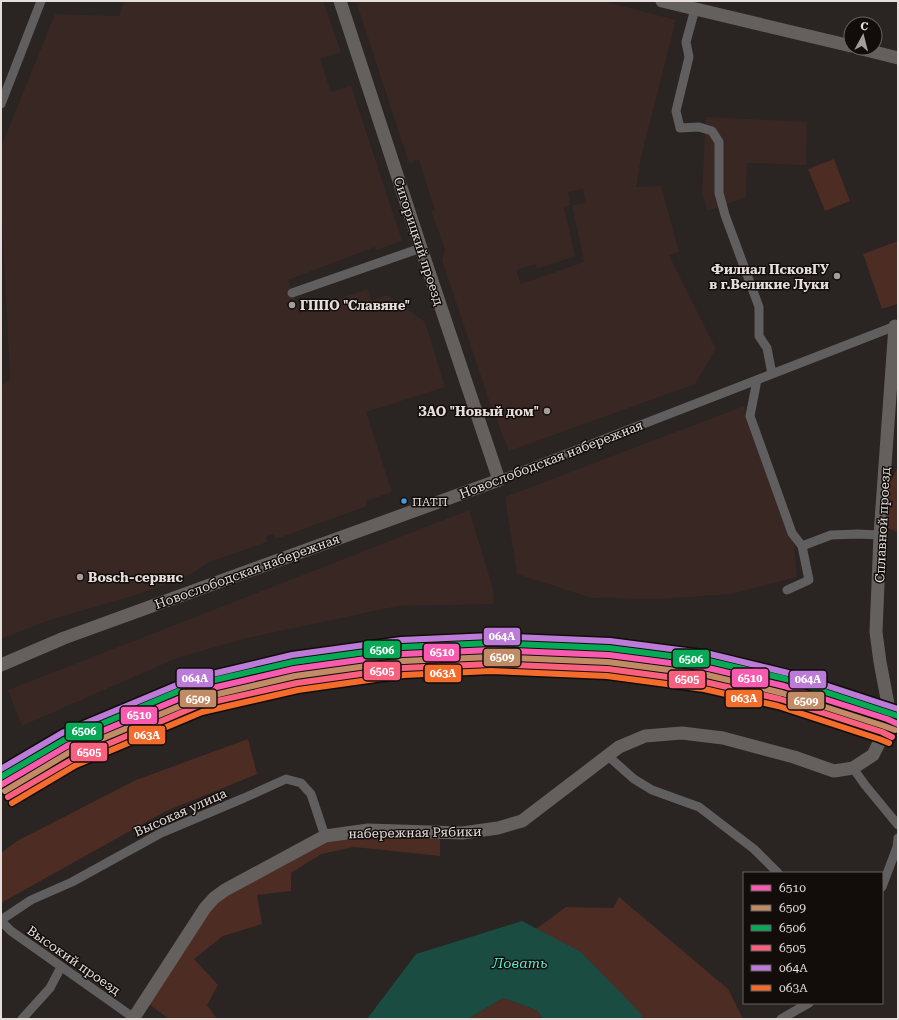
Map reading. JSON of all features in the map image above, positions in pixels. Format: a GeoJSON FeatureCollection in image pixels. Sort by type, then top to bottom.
{"type":"FeatureCollection","features":[{"type":"Feature","properties":{"kind":"street"},"geometry":{"type":"LineString","coordinates":[[1,104],[41,1]]}},
{"type":"Feature","properties":{"kind":"street","name":"Сигорицкий проезд"},"geometry":{"type":"LineString","coordinates":[[340,1],[499,480]]}},
{"type":"Feature","properties":{"kind":"street"},"geometry":{"type":"LineString","coordinates":[[662,1],[703,7],[843,44]]}},
{"type":"Feature","properties":{"kind":"street"},"geometry":{"type":"LineString","coordinates":[[703,7],[686,42],[689,57],[676,111],[680,128],[699,126],[712,132],[719,142],[719,193],[725,214],[759,307],[759,336],[767,348],[772,374]]}},
{"type":"Feature","properties":{"kind":"street"},"geometry":{"type":"LineString","coordinates":[[883,54],[898,58]]}},
{"type":"Feature","properties":{"kind":"street"},"geometry":{"type":"LineString","coordinates":[[292,293],[421,248]]}},
{"type":"Feature","properties":{"kind":"street","name":"Новослободская набережная"},"geometry":{"type":"LineString","coordinates":[[1,665],[64,638],[499,480],[896,326]]}},
{"type":"Feature","properties":{"kind":"street","name":"Сплавной проезд"},"geometry":{"type":"LineString","coordinates":[[886,722],[888,704],[876,632],[880,535],[896,326]]}},
{"type":"Feature","properties":{"kind":"street"},"geometry":{"type":"LineString","coordinates":[[757,380],[750,416],[792,532],[802,546],[809,580],[787,590]]}},
{"type":"Feature","properties":{"kind":"street"},"geometry":{"type":"LineString","coordinates":[[802,546],[831,535],[880,535]]}},
{"type":"Feature","properties":{"kind":"street","name":"набережная Рябики"},"geometry":{"type":"LineString","coordinates":[[133,1018],[205,908],[214,898],[225,890],[326,836],[368,830],[462,833],[498,828],[522,821],[619,747],[645,736],[682,733],[723,738],[794,757],[834,771],[853,768],[873,755],[883,736],[886,722]]}},
{"type":"Feature","properties":{"kind":"street"},"geometry":{"type":"LineString","coordinates":[[608,756],[634,780],[652,790],[699,807],[754,849],[777,872]]}},
{"type":"Feature","properties":{"kind":"street"},"geometry":{"type":"LineString","coordinates":[[853,768],[898,825]]}},
{"type":"Feature","properties":{"kind":"street","name":"Высокая улица"},"geometry":{"type":"LineString","coordinates":[[1,920],[31,900],[72,882],[161,832],[286,779],[301,783],[311,794],[326,836]]}},
{"type":"Feature","properties":{"kind":"street"},"geometry":{"type":"LineString","coordinates":[[883,883],[897,847],[898,838]]}},
{"type":"Feature","properties":{"kind":"street","name":"Высокий проезд"},"geometry":{"type":"LineString","coordinates":[[1,920],[11,931],[133,1018]]}},
{"type":"Feature","properties":{"kind":"street"},"geometry":{"type":"LineString","coordinates":[[22,1019],[50,988],[61,967]]}},
{"type":"Feature","properties":{"kind":"street"},"geometry":{"type":"LineString","coordinates":[[781,1019],[807,1004]]}},
{"type":"Feature","properties":{"kind":"shaded area"},"geometry":{"type":"Polygon","coordinates":[[[124,1],[323,1],[341,52],[320,59],[331,92],[351,86],[402,241],[376,250],[375,247],[288,280],[299,313],[367,289],[372,300],[387,295],[425,322],[445,387],[366,412],[392,492],[366,501],[367,506],[276,539],[274,534],[266,537],[267,542],[207,563],[189,575],[136,595],[53,619],[1,639],[1,386],[10,379],[1,196],[1,147],[55,14],[119,16],[124,1]]]}},
{"type":"Feature","properties":{"kind":"shaded area"},"geometry":{"type":"Polygon","coordinates":[[[356,1],[603,1],[676,20],[641,157],[636,187],[661,186],[679,252],[669,255],[716,349],[695,384],[509,451],[490,403],[442,260],[445,249],[431,211],[435,210],[419,160],[409,163],[356,1]],[[583,189],[568,192],[570,205],[564,207],[575,256],[537,269],[535,264],[516,270],[521,284],[584,262],[572,205],[586,203],[583,189]]]}},
{"type":"Feature","properties":{"kind":"shaded area"},"geometry":{"type":"Polygon","coordinates":[[[706,117],[807,122],[806,165],[747,163],[746,197],[708,211],[702,193],[706,117]]]}},
{"type":"Feature","properties":{"kind":"shaded area"},"geometry":{"type":"Polygon","coordinates":[[[834,159],[850,201],[825,211],[808,169],[834,159]]]}},
{"type":"Feature","properties":{"kind":"shaded area"},"geometry":{"type":"Polygon","coordinates":[[[898,241],[898,304],[882,309],[863,254],[898,241]]]}},
{"type":"Feature","properties":{"kind":"shaded area"},"geometry":{"type":"Polygon","coordinates":[[[744,406],[794,544],[797,577],[731,594],[661,599],[592,598],[517,574],[505,497],[744,406]]]}},
{"type":"Feature","properties":{"kind":"shaded area"},"geometry":{"type":"Polygon","coordinates":[[[898,466],[898,532],[886,527],[890,483],[898,466]]]}},
{"type":"Feature","properties":{"kind":"shaded area"},"geometry":{"type":"Polygon","coordinates":[[[469,510],[494,592],[493,604],[398,606],[247,638],[177,658],[22,726],[8,690],[469,510]]]}},
{"type":"Feature","properties":{"kind":"shaded area"},"geometry":{"type":"Polygon","coordinates":[[[248,739],[257,774],[164,812],[1,903],[1,853],[17,841],[136,780],[248,739]]]}},
{"type":"Feature","properties":{"kind":"shaded area"},"geometry":{"type":"Polygon","coordinates":[[[344,839],[440,839],[440,856],[354,847],[321,854],[291,873],[291,891],[257,895],[262,924],[223,936],[194,959],[218,985],[207,1005],[217,1019],[169,1019],[149,1004],[207,913],[223,898],[325,842],[344,839]]]}},
{"type":"Feature","properties":{"kind":"shaded area"},"geometry":{"type":"Polygon","coordinates":[[[619,897],[728,989],[743,1019],[643,1019],[641,1014],[536,929],[566,907],[613,908],[619,897]]]}},
{"type":"Feature","properties":{"kind":"shaded area"},"geometry":{"type":"Polygon","coordinates":[[[503,998],[536,1010],[544,1019],[468,1019],[503,998]]]}},
{"type":"Feature","properties":{"kind":"water","name":"Ловать"},"geometry":{"type":"Polygon","coordinates":[[[522,921],[581,952],[641,1014],[643,1019],[544,1019],[536,1010],[503,998],[468,1019],[367,1019],[416,954],[522,921]]]}},
{"type":"Feature","properties":{"kind":"transit line","name":"064А"},"geometry":{"type":"LineString","coordinates":[[1,769],[62,733],[191,679],[292,655],[401,640],[492,636],[610,641],[710,654],[788,673],[898,709]]}},
{"type":"Feature","properties":{"kind":"transit line","name":"6506"},"geometry":{"type":"LineString","coordinates":[[1,777],[64,740],[193,685],[293,662],[402,647],[491,643],[609,648],[709,661],[786,679],[898,716]]}},
{"type":"Feature","properties":{"kind":"transit line","name":"6510"},"geometry":{"type":"LineString","coordinates":[[1,785],[67,746],[195,692],[294,669],[402,654],[491,650],[609,655],[708,668],[784,686],[887,719],[898,724]]}},
{"type":"Feature","properties":{"kind":"transit line","name":"6509"},"geometry":{"type":"LineString","coordinates":[[5,791],[70,752],[197,699],[295,676],[403,661],[491,657],[608,662],[707,675],[782,693],[895,730]]}},
{"type":"Feature","properties":{"kind":"transit line","name":"6505"},"geometry":{"type":"LineString","coordinates":[[8,797],[73,759],[199,705],[297,683],[403,668],[491,664],[608,669],[705,682],[780,699],[882,732],[892,737]]}},
{"type":"Feature","properties":{"kind":"transit line","name":"063А"},"geometry":{"type":"LineString","coordinates":[[12,803],[76,765],[202,712],[298,690],[404,675],[491,671],[607,676],[704,689],[778,706],[889,743]]}},
{"type":"Feature","properties":{"kind":"place","name":"Филиал ПсковГУ в г.Великие Луки"},"geometry":{"type":"Point","coordinates":[837,276]}},
{"type":"Feature","properties":{"kind":"place","name":"ГППО \"Славяне\""},"geometry":{"type":"Point","coordinates":[292,305]}},
{"type":"Feature","properties":{"kind":"place","name":"ЗАО \"Новый дом\""},"geometry":{"type":"Point","coordinates":[547,411]}},
{"type":"Feature","properties":{"kind":"place","name":"ПАТП"},"geometry":{"type":"Point","coordinates":[404,501]}},
{"type":"Feature","properties":{"kind":"place","name":"Bosch-сервис"},"geometry":{"type":"Point","coordinates":[80,577]}}]}
